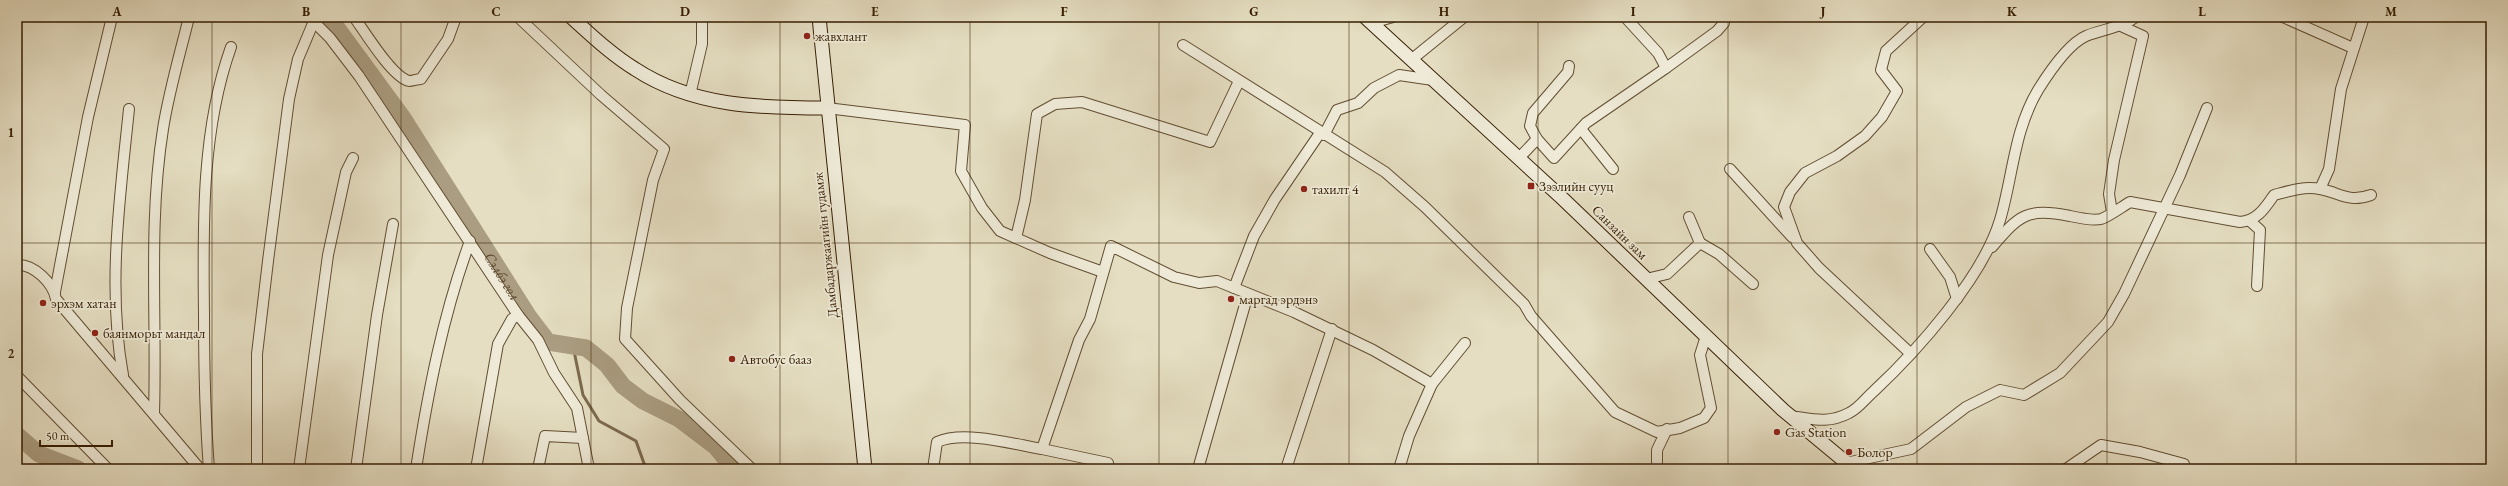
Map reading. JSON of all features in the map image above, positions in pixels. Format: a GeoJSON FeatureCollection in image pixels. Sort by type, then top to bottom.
{"type":"FeatureCollection","features":[{"type":"Feature","properties":{"kind":"main road"},"geometry":{"type":"LineString","coordinates":[[571,17],[634,69],[660,83],[690,95],[756,106],[827,108]]}},
{"type":"Feature","properties":{"kind":"main road","name":"Дамбадаржаагийн гудамж"},"geometry":{"type":"LineString","coordinates":[[819,17],[827,108],[865,469]]}},
{"type":"Feature","properties":{"kind":"main road","name":"Санзайн зам"},"geometry":{"type":"LineString","coordinates":[[1368,20],[1519,158],[1790,416],[1850,466]]}},
{"type":"Feature","properties":{"kind":"street"},"geometry":{"type":"LineString","coordinates":[[112,17],[88,117],[55,292],[56,299],[123,375],[200,469]]}},
{"type":"Feature","properties":{"kind":"street"},"geometry":{"type":"LineString","coordinates":[[154,413],[155,243],[163,129],[189,17]]}},
{"type":"Feature","properties":{"kind":"street"},"geometry":{"type":"LineString","coordinates":[[354,17],[390,67],[405,79],[411,81],[421,79],[448,39],[456,17]]}},
{"type":"Feature","properties":{"kind":"street"},"geometry":{"type":"LineString","coordinates":[[518,17],[601,95],[664,149],[653,180],[627,308],[625,339],[680,400],[752,469]]}},
{"type":"Feature","properties":{"kind":"street"},"geometry":{"type":"LineString","coordinates":[[690,95],[702,44],[702,17]]}},
{"type":"Feature","properties":{"kind":"street"},"geometry":{"type":"LineString","coordinates":[[1368,20],[1393,17]]}},
{"type":"Feature","properties":{"kind":"street"},"geometry":{"type":"LineString","coordinates":[[1412,60],[1464,17]]}},
{"type":"Feature","properties":{"kind":"street"},"geometry":{"type":"LineString","coordinates":[[1625,17],[1658,54],[1666,68]]}},
{"type":"Feature","properties":{"kind":"street"},"geometry":{"type":"LineString","coordinates":[[1797,243],[1784,207],[1790,192],[1805,173],[1837,156],[1865,136],[1882,117],[1897,91],[1881,70],[1886,51],[1923,17]]}},
{"type":"Feature","properties":{"kind":"street"},"geometry":{"type":"LineString","coordinates":[[1986,255],[2000,220],[2020,128],[2038,91],[2059,60],[2084,37],[2121,26],[2136,17]]}},
{"type":"Feature","properties":{"kind":"street"},"geometry":{"type":"LineString","coordinates":[[2283,17],[2353,48]]}},
{"type":"Feature","properties":{"kind":"street"},"geometry":{"type":"LineString","coordinates":[[2320,189],[2329,169],[2340,89],[2364,17]]}},
{"type":"Feature","properties":{"kind":"street"},"geometry":{"type":"LineString","coordinates":[[257,469],[258,354],[268,261],[289,99],[298,59],[311,19],[330,38],[359,76],[518,315],[538,340],[554,373],[577,408],[589,469]]}},
{"type":"Feature","properties":{"kind":"street"},"geometry":{"type":"LineString","coordinates":[[1569,66],[1568,72],[1533,114],[1530,126],[1537,139],[1554,158],[1581,129],[1717,31],[1724,23]]}},
{"type":"Feature","properties":{"kind":"street"},"geometry":{"type":"LineString","coordinates":[[2112,212],[2109,194],[2114,160],[2143,36],[2121,26]]}},
{"type":"Feature","properties":{"kind":"street"},"geometry":{"type":"LineString","coordinates":[[1183,45],[1322,134],[1385,172],[1425,207],[1524,304],[1531,316],[1615,412],[1657,432],[1667,428],[1680,428],[1704,418],[1711,408],[1700,355],[1706,336]]}},
{"type":"Feature","properties":{"kind":"street"},"geometry":{"type":"LineString","coordinates":[[209,469],[205,420],[202,259],[212,127],[222,73],[231,47]]}},
{"type":"Feature","properties":{"kind":"street"},"geometry":{"type":"LineString","coordinates":[[1234,288],[1254,236],[1274,199],[1322,134],[1337,110],[1358,102],[1374,88],[1399,75],[1433,80]]}},
{"type":"Feature","properties":{"kind":"street"},"geometry":{"type":"LineString","coordinates":[[1016,238],[1025,200],[1037,114],[1055,104],[1082,102],[1210,142],[1239,81]]}},
{"type":"Feature","properties":{"kind":"street"},"geometry":{"type":"LineString","coordinates":[[827,108],[965,125],[961,171],[982,208],[1000,231],[1103,272]]}},
{"type":"Feature","properties":{"kind":"street"},"geometry":{"type":"LineString","coordinates":[[1850,466],[1911,449],[1966,407],[2000,390],[2024,395],[2060,373],[2108,322],[2124,294],[2163,207],[2180,175],[2207,108]]}},
{"type":"Feature","properties":{"kind":"street"},"geometry":{"type":"LineString","coordinates":[[123,375],[116,337],[116,253],[129,109]]}},
{"type":"Feature","properties":{"kind":"street"},"geometry":{"type":"LineString","coordinates":[[1581,129],[1613,169]]}},
{"type":"Feature","properties":{"kind":"street"},"geometry":{"type":"LineString","coordinates":[[1519,158],[1537,139]]}},
{"type":"Feature","properties":{"kind":"street"},"geometry":{"type":"LineString","coordinates":[[299,469],[328,255],[346,172],[353,158]]}},
{"type":"Feature","properties":{"kind":"street"},"geometry":{"type":"LineString","coordinates":[[1730,169],[1774,215],[1819,268],[1910,353]]}},
{"type":"Feature","properties":{"kind":"street"},"geometry":{"type":"LineString","coordinates":[[2251,222],[2274,195],[2297,189],[2320,189],[2339,197],[2358,200],[2371,195]]}},
{"type":"Feature","properties":{"kind":"street"},"geometry":{"type":"LineString","coordinates":[[1790,416],[1828,421],[1850,413],[1896,371],[1957,299],[1986,255],[2012,224],[2027,214],[2044,211],[2076,218],[2102,219],[2130,202],[2240,222],[2251,222],[2260,230],[2257,286]]}},
{"type":"Feature","properties":{"kind":"street"},"geometry":{"type":"LineString","coordinates":[[1689,217],[1700,242],[1718,254],[1753,284]]}},
{"type":"Feature","properties":{"kind":"street"},"geometry":{"type":"LineString","coordinates":[[356,469],[377,315],[393,224]]}},
{"type":"Feature","properties":{"kind":"street"},"geometry":{"type":"LineString","coordinates":[[416,469],[429,384],[448,309],[470,241]]}},
{"type":"Feature","properties":{"kind":"street"},"geometry":{"type":"LineString","coordinates":[[1646,279],[1667,274],[1700,242]]}},
{"type":"Feature","properties":{"kind":"street"},"geometry":{"type":"LineString","coordinates":[[1042,449],[1079,340],[1090,319],[1111,246],[1174,277],[1199,283],[1217,281],[1332,329],[1432,384]]}},
{"type":"Feature","properties":{"kind":"street"},"geometry":{"type":"LineString","coordinates":[[1930,249],[1950,276],[1957,299]]}},
{"type":"Feature","properties":{"kind":"street"},"geometry":{"type":"LineString","coordinates":[[17,265],[35,270],[55,292]]}},
{"type":"Feature","properties":{"kind":"street"},"geometry":{"type":"LineString","coordinates":[[1198,469],[1248,294]]}},
{"type":"Feature","properties":{"kind":"street"},"geometry":{"type":"LineString","coordinates":[[476,469],[498,344],[512,319],[518,315]]}},
{"type":"Feature","properties":{"kind":"street"},"geometry":{"type":"LineString","coordinates":[[1286,469],[1332,329]]}},
{"type":"Feature","properties":{"kind":"street"},"geometry":{"type":"LineString","coordinates":[[1399,469],[1409,436],[1432,384],[1465,343]]}},
{"type":"Feature","properties":{"kind":"street"},"geometry":{"type":"LineString","coordinates":[[17,376],[108,469]]}},
{"type":"Feature","properties":{"kind":"street"},"geometry":{"type":"LineString","coordinates":[[1658,469],[1656,450],[1667,428]]}},
{"type":"Feature","properties":{"kind":"street"},"geometry":{"type":"LineString","coordinates":[[538,469],[545,436],[583,438]]}},
{"type":"Feature","properties":{"kind":"street"},"geometry":{"type":"LineString","coordinates":[[933,469],[937,442],[946,438],[980,439],[1042,449],[1108,463]]}},
{"type":"Feature","properties":{"kind":"street"},"geometry":{"type":"LineString","coordinates":[[2066,469],[2101,445],[2140,452],[2184,464]]}},
{"type":"Feature","properties":{"kind":"waterway","name":"Сэлбэ гол"},"geometry":{"type":"LineString","coordinates":[[329,17],[403,118],[529,317],[548,342],[586,348],[607,365],[623,386],[643,401],[679,419],[716,447],[734,469]]}},
{"type":"Feature","properties":{"kind":"waterway"},"geometry":{"type":"LineString","coordinates":[[573,346],[583,395],[599,421],[636,441],[646,469]]}},
{"type":"Feature","properties":{"kind":"waterway"},"geometry":{"type":"LineString","coordinates":[[17,435],[39,454],[78,469]]}},
{"type":"Feature","properties":{"kind":"place","name":"жавхлант"},"geometry":{"type":"Point","coordinates":[807,36]}},
{"type":"Feature","properties":{"kind":"place","name":"Зээлийн сууц"},"geometry":{"type":"Point","coordinates":[1531,186]}},
{"type":"Feature","properties":{"kind":"place","name":"тахилт 4"},"geometry":{"type":"Point","coordinates":[1304,189]}},
{"type":"Feature","properties":{"kind":"place","name":"маргад эрдэнэ"},"geometry":{"type":"Point","coordinates":[1231,299]}},
{"type":"Feature","properties":{"kind":"place","name":"эрхэм хатан"},"geometry":{"type":"Point","coordinates":[43,303]}},
{"type":"Feature","properties":{"kind":"place","name":"баянморьт мандал"},"geometry":{"type":"Point","coordinates":[95,333]}},
{"type":"Feature","properties":{"kind":"place","name":"Автобус бааз"},"geometry":{"type":"Point","coordinates":[732,359]}},
{"type":"Feature","properties":{"kind":"place","name":"Gas Station"},"geometry":{"type":"Point","coordinates":[1777,432]}},
{"type":"Feature","properties":{"kind":"place","name":"Болор"},"geometry":{"type":"Point","coordinates":[1849,452]}}]}
